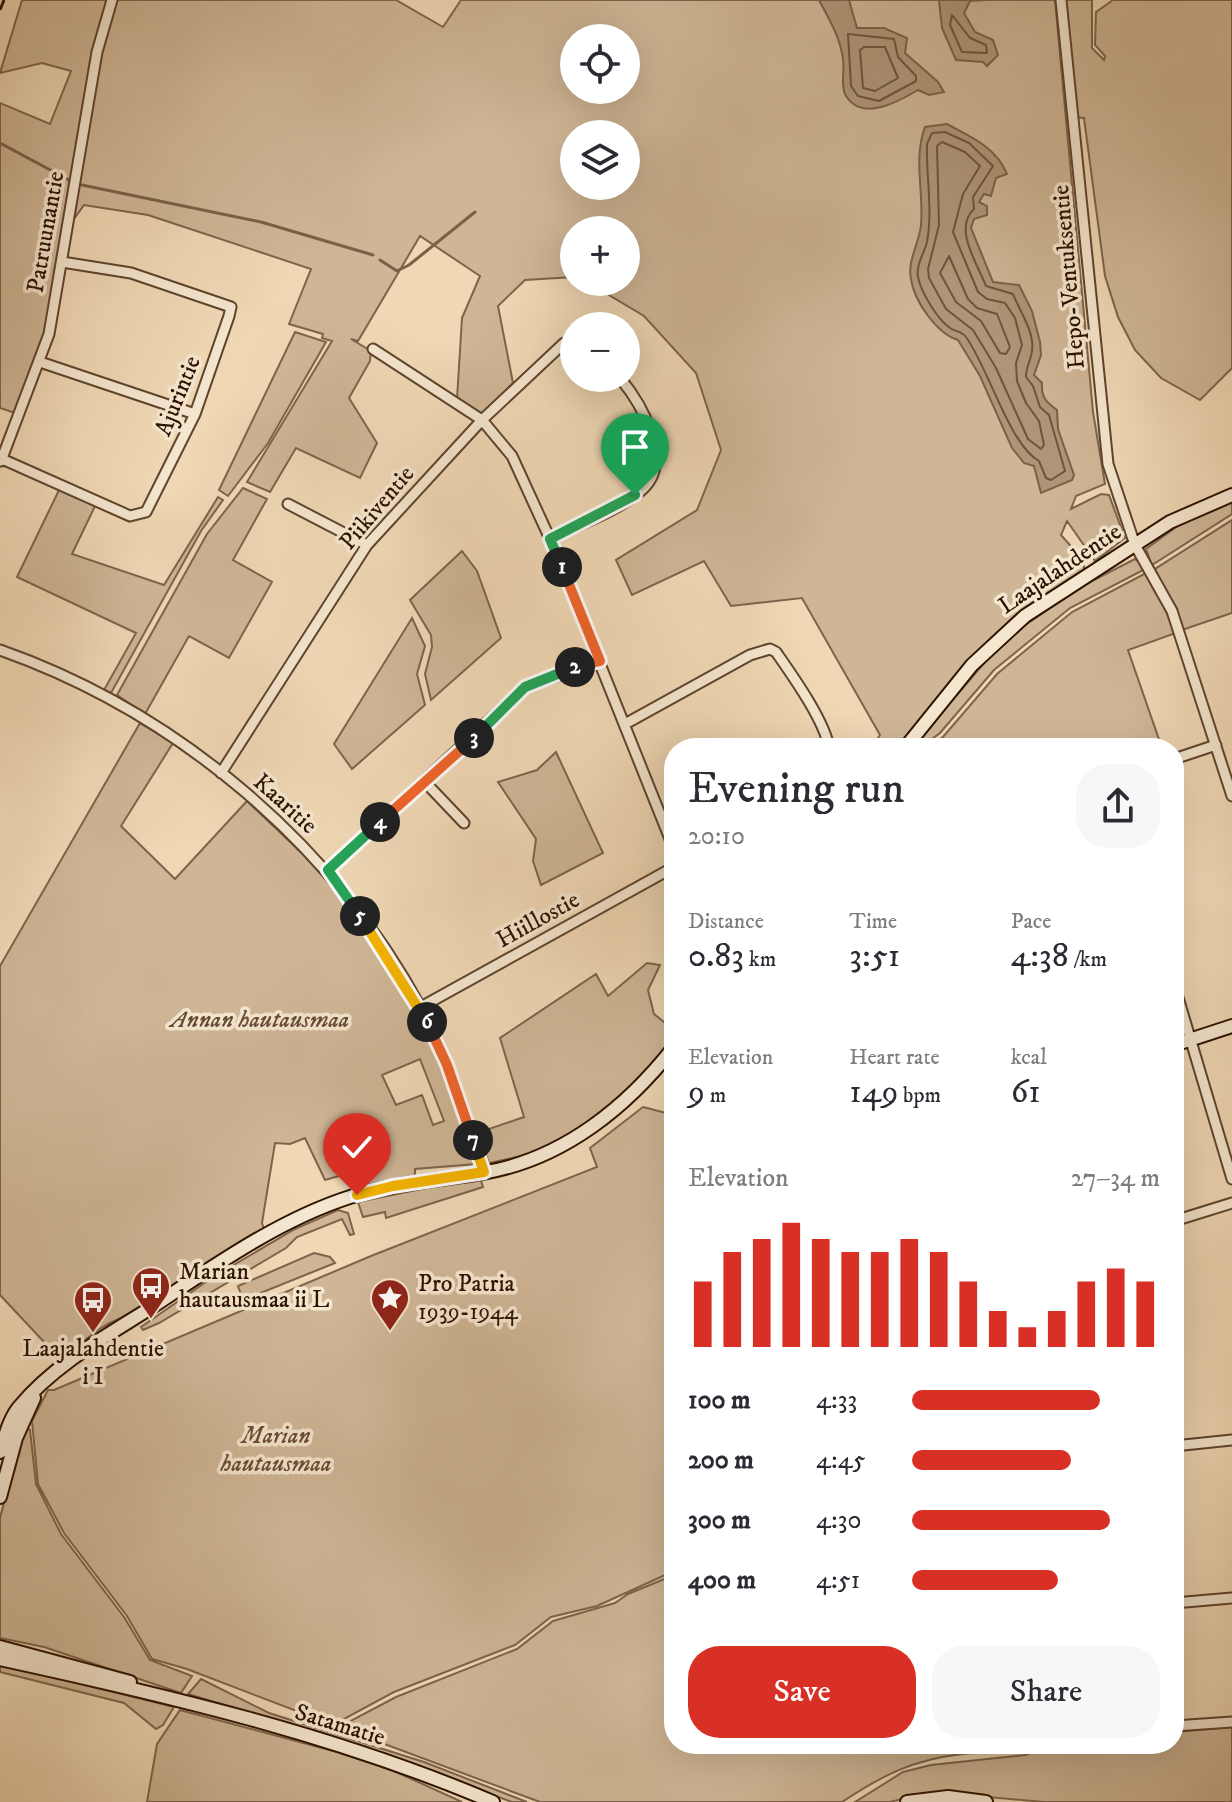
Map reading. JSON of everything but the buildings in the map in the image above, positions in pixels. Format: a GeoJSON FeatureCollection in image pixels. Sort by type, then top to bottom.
{"type":"FeatureCollection","features":[{"type":"Feature","properties":{"kind":"street","name":"Patruunantie"},"geometry":{"type":"LineString","coordinates":[[1,462],[49,334],[97,52],[112,0]]}},
{"type":"Feature","properties":{"kind":"street"},"geometry":{"type":"LineString","coordinates":[[1062,5],[1070,0]]}},
{"type":"Feature","properties":{"kind":"street","name":"Hepo-Ventuksentie"},"geometry":{"type":"LineString","coordinates":[[1062,5],[1104,437],[1113,484],[1135,545],[1172,611],[1232,796]]}},
{"type":"Feature","properties":{"kind":"street","name":"Ajurintie"},"geometry":{"type":"LineString","coordinates":[[1,462],[130,516],[141,515],[152,505],[195,414],[231,307],[131,273],[62,262]]}},
{"type":"Feature","properties":{"kind":"street","name":"Piikiventie"},"geometry":{"type":"LineString","coordinates":[[221,773],[367,545],[482,420],[560,346]]}},
{"type":"Feature","properties":{"kind":"street"},"geometry":{"type":"LineString","coordinates":[[373,349],[482,420],[512,456],[550,539],[664,823]]}},
{"type":"Feature","properties":{"kind":"street"},"geometry":{"type":"LineString","coordinates":[[40,362],[195,414]]}},
{"type":"Feature","properties":{"kind":"street"},"geometry":{"type":"LineString","coordinates":[[550,539],[635,495],[651,475],[652,436],[646,416],[630,392]]}},
{"type":"Feature","properties":{"kind":"street","name":"Laajalahdentie"},"geometry":{"type":"LineString","coordinates":[[913,738],[972,665],[1025,616],[1170,522],[1232,495]]}},
{"type":"Feature","properties":{"kind":"street"},"geometry":{"type":"LineString","coordinates":[[288,504],[367,545]]}},
{"type":"Feature","properties":{"kind":"street"},"geometry":{"type":"LineString","coordinates":[[625,724],[750,655],[770,649],[776,652],[800,690],[826,738]]}},
{"type":"Feature","properties":{"kind":"street","name":"Kaaritie"},"geometry":{"type":"LineString","coordinates":[[0,650],[57,672],[114,700],[221,773],[328,870],[421,1007],[447,1065],[484,1172]]}},
{"type":"Feature","properties":{"kind":"street"},"geometry":{"type":"LineString","coordinates":[[328,870],[525,687],[600,661]]}},
{"type":"Feature","properties":{"kind":"street"},"geometry":{"type":"LineString","coordinates":[[1184,756],[1216,745]]}},
{"type":"Feature","properties":{"kind":"street"},"geometry":{"type":"LineString","coordinates":[[424,781],[464,823]]}},
{"type":"Feature","properties":{"kind":"street","name":"Hiillostie"},"geometry":{"type":"LineString","coordinates":[[421,1007],[664,873]]}},
{"type":"Feature","properties":{"kind":"street"},"geometry":{"type":"LineString","coordinates":[[1184,1017],[1232,1179]]}},
{"type":"Feature","properties":{"kind":"street"},"geometry":{"type":"LineString","coordinates":[[1184,1042],[1232,1026]]}},
{"type":"Feature","properties":{"kind":"street"},"geometry":{"type":"LineString","coordinates":[[0,1452],[15,1412],[44,1382],[65,1363],[181,1288],[310,1213],[390,1186],[484,1172],[546,1154],[586,1131],[633,1093],[664,1058]]}},
{"type":"Feature","properties":{"kind":"street"},"geometry":{"type":"LineString","coordinates":[[1184,1218],[1232,1203]]}},
{"type":"Feature","properties":{"kind":"street"},"geometry":{"type":"LineString","coordinates":[[0,1497],[24,1417],[44,1382]]}},
{"type":"Feature","properties":{"kind":"street"},"geometry":{"type":"LineString","coordinates":[[1184,1445],[1232,1440]]}},
{"type":"Feature","properties":{"kind":"street"},"geometry":{"type":"LineString","coordinates":[[1184,1602],[1232,1598]]}},
{"type":"Feature","properties":{"kind":"street","name":"Satamatie"},"geometry":{"type":"LineString","coordinates":[[0,1647],[97,1671],[170,1698]]}},
{"type":"Feature","properties":{"kind":"street","name":"Satamatie"},"geometry":{"type":"LineString","coordinates":[[0,1659],[170,1698],[338,1746],[493,1802]]}},
{"type":"Feature","properties":{"kind":"street"},"geometry":{"type":"LineString","coordinates":[[1184,1725],[1232,1722]]}},
{"type":"Feature","properties":{"kind":"street"},"geometry":{"type":"LineString","coordinates":[[907,1802],[948,1797],[986,1802]]}},
{"type":"Feature","properties":{"kind":"green space"},"geometry":{"type":"Polygon","coordinates":[[[22,0],[396,0],[443,27],[461,0],[1055,0],[1093,412],[1105,484],[1076,496],[1071,509],[1101,494],[1109,495],[1125,538],[1095,561],[1067,521],[1061,535],[1084,561],[1084,570],[999,631],[969,662],[907,738],[878,738],[880,735],[802,598],[731,606],[704,561],[632,595],[616,560],[697,510],[721,450],[696,373],[640,312],[610,296],[640,296],[640,216],[560,216],[560,278],[525,280],[498,306],[513,383],[481,415],[457,399],[462,318],[480,276],[420,236],[358,341],[351,339],[371,351],[370,361],[349,398],[377,443],[360,478],[296,448],[270,492],[247,482],[332,341],[322,338],[323,334],[289,324],[311,269],[148,215],[84,205],[69,226],[46,333],[18,414],[0,408],[0,103],[50,124],[71,71],[42,63],[0,73],[22,0]]]}},
{"type":"Feature","properties":{"kind":"green space"},"geometry":{"type":"Polygon","coordinates":[[[1061,0],[1092,0],[1092,48],[1104,60],[1105,56],[1095,45],[1096,12],[1113,0],[1232,0],[1232,368],[1200,400],[1161,378],[1135,350],[1118,317],[1105,276],[1084,118],[1073,117],[1061,0]]]}},
{"type":"Feature","properties":{"kind":"green space"},"geometry":{"type":"Polygon","coordinates":[[[295,332],[326,342],[268,443],[228,496],[219,490],[295,332]]]}},
{"type":"Feature","properties":{"kind":"green space"},"geometry":{"type":"Polygon","coordinates":[[[60,488],[96,504],[72,554],[164,585],[218,497],[223,500],[201,531],[111,693],[104,690],[136,633],[17,577],[60,488]]]}},
{"type":"Feature","properties":{"kind":"green space"},"geometry":{"type":"Polygon","coordinates":[[[243,488],[267,499],[233,560],[272,582],[229,658],[189,636],[145,714],[117,695],[207,534],[243,488]]]}},
{"type":"Feature","properties":{"kind":"green space"},"geometry":{"type":"Polygon","coordinates":[[[1232,502],[1232,514],[1152,565],[1146,549],[1179,525],[1232,502]]]}},
{"type":"Feature","properties":{"kind":"green space"},"geometry":{"type":"Polygon","coordinates":[[[1232,520],[1232,613],[1182,630],[1155,569],[1232,520]]]}},
{"type":"Feature","properties":{"kind":"green space"},"geometry":{"type":"Polygon","coordinates":[[[462,551],[477,571],[501,638],[431,700],[425,674],[432,647],[431,635],[410,600],[462,551]]]}},
{"type":"Feature","properties":{"kind":"green space"},"geometry":{"type":"Polygon","coordinates":[[[1135,559],[1147,568],[1070,608],[994,670],[940,733],[933,738],[920,738],[1004,640],[1080,587],[1135,559]]]}},
{"type":"Feature","properties":{"kind":"green space"},"geometry":{"type":"Polygon","coordinates":[[[1148,572],[1176,633],[1128,650],[1159,738],[941,738],[997,674],[1072,612],[1148,572]]]}},
{"type":"Feature","properties":{"kind":"green space"},"geometry":{"type":"Polygon","coordinates":[[[412,618],[425,646],[417,674],[425,705],[352,769],[334,744],[412,618]]]}},
{"type":"Feature","properties":{"kind":"green space","name":"Annan hautausmaa"},"geometry":{"type":"Polygon","coordinates":[[[140,723],[173,743],[121,826],[175,879],[247,801],[325,875],[415,1010],[443,1073],[476,1164],[415,1169],[415,1175],[355,1190],[349,1173],[325,1180],[305,1138],[290,1144],[275,1143],[262,1223],[265,1232],[103,1327],[59,1358],[0,1295],[0,966],[140,723]],[[420,1059],[382,1075],[396,1105],[422,1095],[433,1125],[444,1121],[420,1059]]]}},
{"type":"Feature","properties":{"kind":"green space"},"geometry":{"type":"Polygon","coordinates":[[[556,752],[603,853],[541,885],[533,861],[536,839],[498,782],[537,770],[556,752]]]}},
{"type":"Feature","properties":{"kind":"green space"},"geometry":{"type":"Polygon","coordinates":[[[647,963],[660,965],[648,990],[654,1014],[664,1022],[664,1050],[619,1099],[578,1130],[530,1154],[489,1163],[477,1133],[524,1117],[500,1038],[596,974],[608,996],[647,963]]]}},
{"type":"Feature","properties":{"kind":"green space","name":"Marian hautausmaa"},"geometry":{"type":"Polygon","coordinates":[[[643,1107],[664,1112],[664,1576],[597,1606],[551,1617],[515,1645],[394,1692],[333,1725],[187,1669],[152,1659],[127,1616],[64,1533],[38,1484],[32,1421],[48,1390],[371,1256],[597,1167],[590,1148],[643,1107]]]}},
{"type":"Feature","properties":{"kind":"green space"},"geometry":{"type":"Polygon","coordinates":[[[480,1177],[483,1187],[386,1218],[385,1212],[363,1217],[358,1202],[480,1177]]]}},
{"type":"Feature","properties":{"kind":"green space"},"geometry":{"type":"Polygon","coordinates":[[[338,1210],[348,1213],[354,1234],[350,1235],[342,1219],[297,1237],[286,1248],[159,1323],[143,1330],[141,1327],[213,1277],[295,1229],[338,1210]]]}},
{"type":"Feature","properties":{"kind":"green space"},"geometry":{"type":"Polygon","coordinates":[[[314,1253],[330,1257],[335,1263],[243,1300],[238,1286],[314,1253]]]}},
{"type":"Feature","properties":{"kind":"green space"},"geometry":{"type":"Polygon","coordinates":[[[24,1427],[30,1430],[36,1484],[61,1534],[124,1617],[150,1660],[192,1676],[181,1693],[44,1647],[0,1638],[0,1518],[24,1427]]]}},
{"type":"Feature","properties":{"kind":"green space"},"geometry":{"type":"Polygon","coordinates":[[[664,1579],[664,1754],[962,1754],[913,1765],[871,1784],[842,1802],[540,1802],[339,1727],[396,1697],[517,1649],[553,1621],[615,1603],[664,1579]]]}},
{"type":"Feature","properties":{"kind":"green space"},"geometry":{"type":"Polygon","coordinates":[[[0,1664],[174,1707],[163,1725],[156,1729],[124,1703],[0,1672],[0,1664]]]}},
{"type":"Feature","properties":{"kind":"green space"},"geometry":{"type":"Polygon","coordinates":[[[201,1679],[269,1713],[424,1762],[527,1802],[512,1802],[366,1748],[188,1694],[201,1679]]]}},
{"type":"Feature","properties":{"kind":"green space"},"geometry":{"type":"Polygon","coordinates":[[[180,1710],[337,1752],[394,1771],[462,1802],[147,1802],[157,1744],[180,1710]]]}},
{"type":"Feature","properties":{"kind":"green space"},"geometry":{"type":"Polygon","coordinates":[[[1232,1727],[1232,1802],[1044,1802],[944,1793],[922,1794],[890,1802],[855,1802],[903,1772],[931,1765],[1028,1754],[1184,1754],[1184,1731],[1232,1727]]]}},
{"type":"Feature","properties":{"kind":"water"},"geometry":{"type":"Polygon","coordinates":[[[819,0],[849,0],[857,28],[884,28],[907,38],[905,53],[938,82],[944,92],[929,95],[918,90],[872,109],[853,104],[844,92],[839,43],[819,0]]]}},
{"type":"Feature","properties":{"kind":"water"},"geometry":{"type":"Polygon","coordinates":[[[939,0],[986,0],[970,1],[964,13],[975,32],[993,40],[998,55],[987,66],[983,62],[956,60],[942,28],[939,0]]]}},
{"type":"Feature","properties":{"kind":"water"},"geometry":{"type":"Polygon","coordinates":[[[947,124],[990,150],[1007,174],[996,178],[991,196],[984,194],[979,202],[987,206],[987,215],[974,219],[971,228],[993,282],[1019,285],[1032,311],[1041,355],[1034,375],[1042,383],[1045,399],[1057,410],[1058,429],[1074,475],[1072,480],[1041,493],[1034,466],[1024,463],[1012,448],[980,376],[958,340],[935,324],[913,288],[910,272],[921,225],[919,163],[922,139],[925,127],[947,124]]]}},
{"type":"Feature","properties":{"kind":"waterway"},"geometry":{"type":"LineString","coordinates":[[0,143],[69,180]]}},
{"type":"Feature","properties":{"kind":"waterway"},"geometry":{"type":"LineString","coordinates":[[82,185],[261,222],[373,255]]}},
{"type":"Feature","properties":{"kind":"waterway"},"geometry":{"type":"LineString","coordinates":[[380,260],[397,271],[409,265],[475,212]]}},
{"type":"Feature","properties":{"kind":"railway"},"geometry":{"type":"LineString","coordinates":[[0,10],[4,0]]}},
{"type":"Feature","properties":{"kind":"place","name":"Marian hautausmaa ii L"},"geometry":{"type":"Point","coordinates":[151,1320]}},
{"type":"Feature","properties":{"kind":"place","name":"Pro Patria 1939-1944"},"geometry":{"type":"Point","coordinates":[390,1332]}},
{"type":"Feature","properties":{"kind":"place","name":"Laajalahdentie i I"},"geometry":{"type":"Point","coordinates":[93,1334]}},
{"type":"Feature","properties":{"kind":"route"},"geometry":{"type":"LineString","coordinates":[[357,1195],[411,1182],[484,1172],[447,1065],[421,1007],[328,870],[416,787],[464,747],[525,687],[562,671],[600,661],[550,539],[635,495]]}}]}
